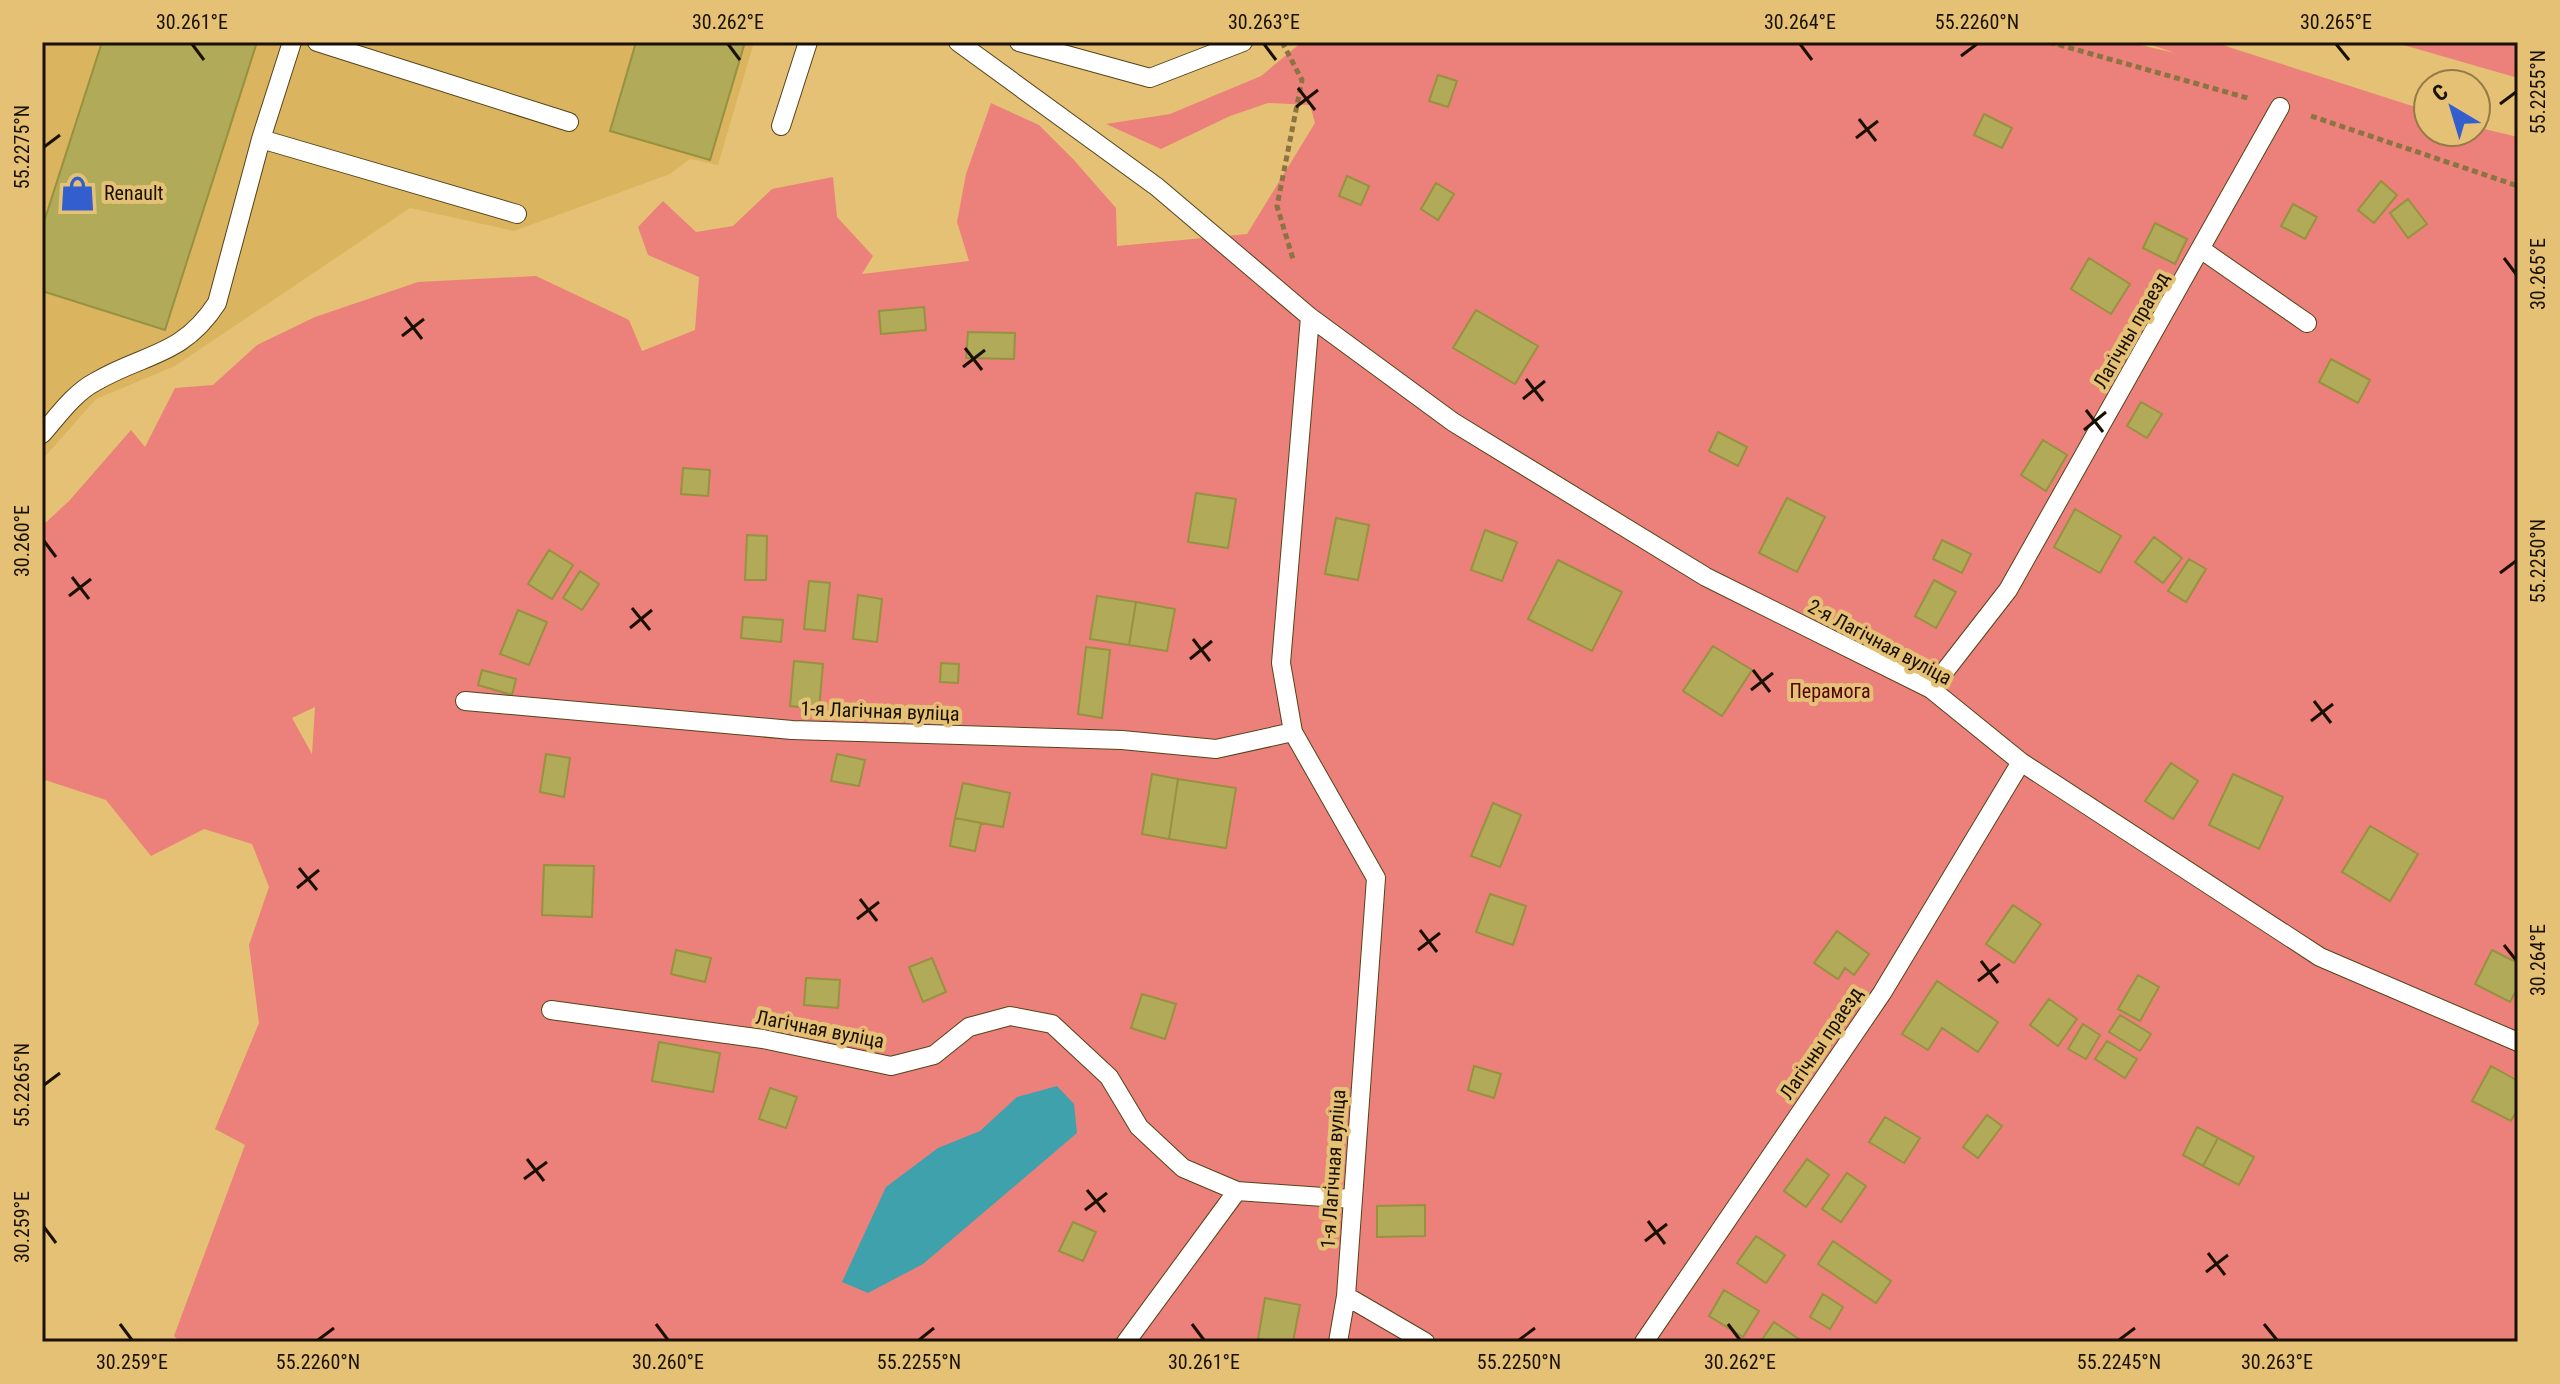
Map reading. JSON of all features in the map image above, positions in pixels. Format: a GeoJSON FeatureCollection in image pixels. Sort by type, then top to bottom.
{"type":"FeatureCollection","features":[{"type":"Feature","properties":{"kind":"lane"},"geometry":{"type":"LineString","coordinates":[[42,434],[92,383],[171,349],[208,317],[217,303],[261,139],[292,42]]}},
{"type":"Feature","properties":{"kind":"lane"},"geometry":{"type":"LineString","coordinates":[[317,42],[569,122]]}},
{"type":"Feature","properties":{"kind":"lane"},"geometry":{"type":"LineString","coordinates":[[781,126],[808,42]]}},
{"type":"Feature","properties":{"kind":"lane","name":"2-я Лагічная вуліца"},"geometry":{"type":"LineString","coordinates":[[958,42],[1157,187],[1310,317],[1453,422],[1706,577],[1931,689],[2021,762],[2320,957],[2518,1042]]}},
{"type":"Feature","properties":{"kind":"lane"},"geometry":{"type":"LineString","coordinates":[[1019,42],[1150,78],[1243,42]]}},
{"type":"Feature","properties":{"kind":"lane","name":"Лагічны праезд"},"geometry":{"type":"LineString","coordinates":[[1931,689],[2008,590],[2280,107]]}},
{"type":"Feature","properties":{"kind":"lane"},"geometry":{"type":"LineString","coordinates":[[261,139],[517,214]]}},
{"type":"Feature","properties":{"kind":"lane"},"geometry":{"type":"LineString","coordinates":[[2202,250],[2307,323]]}},
{"type":"Feature","properties":{"kind":"lane","name":"1-я Лагічная вуліца"},"geometry":{"type":"LineString","coordinates":[[1310,317],[1281,663],[1293,732],[1376,878],[1346,1296],[1338,1342]]}},
{"type":"Feature","properties":{"kind":"lane","name":"1-я Лагічная вуліца"},"geometry":{"type":"LineString","coordinates":[[465,701],[792,730],[1122,740],[1216,749],[1293,732]]}},
{"type":"Feature","properties":{"kind":"lane","name":"Лагічны праезд"},"geometry":{"type":"LineString","coordinates":[[1644,1342],[1882,993],[2021,762]]}},
{"type":"Feature","properties":{"kind":"lane","name":"Лагічная вуліца"},"geometry":{"type":"LineString","coordinates":[[551,1010],[763,1039],[891,1066],[934,1055],[969,1027],[1010,1016],[1052,1024],[1109,1077],[1139,1127],[1183,1168],[1237,1191],[1352,1199]]}},
{"type":"Feature","properties":{"kind":"lane"},"geometry":{"type":"LineString","coordinates":[[1126,1342],[1237,1191]]}},
{"type":"Feature","properties":{"kind":"lane"},"geometry":{"type":"LineString","coordinates":[[1346,1296],[1425,1342]]}},
{"type":"Feature","properties":{"kind":"path"},"geometry":{"type":"LineString","coordinates":[[1282,42],[1302,80],[1277,206],[1294,261]]}},
{"type":"Feature","properties":{"kind":"shaded area"},"geometry":{"type":"Polygon","coordinates":[[[42,42],[754,42],[718,165],[690,159],[670,174],[514,231],[410,208],[175,366],[96,399],[42,460],[42,42]]]}},
{"type":"Feature","properties":{"kind":"green space","name":"Перамога"},"geometry":{"type":"Polygon","coordinates":[[[1302,42],[2127,42],[2175,53],[2143,42],[2213,42],[2412,106],[2412,148],[2492,148],[2492,131],[2518,137],[2518,1342],[181,1342],[174,1336],[245,1145],[215,1129],[259,1023],[249,945],[269,887],[252,844],[204,829],[151,856],[106,800],[42,779],[42,526],[69,501],[131,430],[145,447],[175,388],[213,385],[257,345],[315,317],[418,282],[536,276],[629,320],[642,351],[695,330],[699,277],[648,255],[638,227],[663,201],[696,232],[733,226],[772,189],[833,177],[837,217],[873,256],[862,274],[969,261],[957,222],[966,174],[991,103],[1039,125],[1073,159],[1116,208],[1117,246],[1247,234],[1315,123],[1310,105],[1268,103],[1230,116],[1161,149],[1106,124],[1170,114],[1261,76],[1302,42]],[[315,707],[292,718],[312,754],[315,707]]]}},
{"type":"Feature","properties":{"kind":"green space"},"geometry":{"type":"Polygon","coordinates":[[[2393,42],[2518,42],[2518,78],[2492,68],[2393,42]]]}},
{"type":"Feature","properties":{"kind":"water"},"geometry":{"type":"Polygon","coordinates":[[[1057,1086],[1074,1104],[1077,1133],[923,1264],[868,1293],[842,1282],[886,1187],[938,1148],[980,1131],[1017,1097],[1057,1086]]]}},
{"type":"Feature","properties":{"kind":"building"},"geometry":{"type":"Polygon","coordinates":[[[102,42],[257,42],[165,330],[42,291],[42,228],[102,42]]]}},
{"type":"Feature","properties":{"kind":"building"},"geometry":{"type":"Polygon","coordinates":[[[636,42],[745,42],[710,160],[610,131],[636,42]]]}},
{"type":"Feature","properties":{"kind":"building"},"geometry":{"type":"Polygon","coordinates":[[[1438,75],[1457,81],[1448,107],[1429,101],[1438,75]]]}},
{"type":"Feature","properties":{"kind":"building"},"geometry":{"type":"Polygon","coordinates":[[[1984,114],[2012,128],[2002,148],[1974,135],[1984,114]]]}},
{"type":"Feature","properties":{"kind":"building"},"geometry":{"type":"Polygon","coordinates":[[[1347,176],[1369,186],[1361,205],[1339,196],[1347,176]]]}},
{"type":"Feature","properties":{"kind":"building"},"geometry":{"type":"Polygon","coordinates":[[[2381,181],[2397,195],[2374,223],[2358,210],[2381,181]]]}},
{"type":"Feature","properties":{"kind":"building"},"geometry":{"type":"Polygon","coordinates":[[[1436,183],[1454,194],[1438,220],[1421,209],[1436,183]]]}},
{"type":"Feature","properties":{"kind":"building"},"geometry":{"type":"Polygon","coordinates":[[[2408,199],[2427,224],[2408,238],[2390,213],[2408,199]]]}},
{"type":"Feature","properties":{"kind":"building"},"geometry":{"type":"Polygon","coordinates":[[[2293,204],[2317,217],[2305,239],[2281,226],[2293,204]]]}},
{"type":"Feature","properties":{"kind":"building"},"geometry":{"type":"Polygon","coordinates":[[[2155,223],[2187,239],[2175,264],[2143,248],[2155,223]]]}},
{"type":"Feature","properties":{"kind":"building"},"geometry":{"type":"Polygon","coordinates":[[[2089,258],[2130,284],[2111,314],[2071,289],[2089,258]]]}},
{"type":"Feature","properties":{"kind":"building"},"geometry":{"type":"Polygon","coordinates":[[[924,307],[926,330],[881,334],[879,311],[924,307]]]}},
{"type":"Feature","properties":{"kind":"building"},"geometry":{"type":"Polygon","coordinates":[[[1476,310],[1538,346],[1515,384],[1453,348],[1476,310]]]}},
{"type":"Feature","properties":{"kind":"building"},"geometry":{"type":"Polygon","coordinates":[[[968,332],[1015,333],[1014,359],[966,358],[968,332]]]}},
{"type":"Feature","properties":{"kind":"building"},"geometry":{"type":"Polygon","coordinates":[[[2331,359],[2370,380],[2358,403],[2319,382],[2331,359]]]}},
{"type":"Feature","properties":{"kind":"building"},"geometry":{"type":"Polygon","coordinates":[[[2141,402],[2162,414],[2147,438],[2127,426],[2141,402]]]}},
{"type":"Feature","properties":{"kind":"building"},"geometry":{"type":"Polygon","coordinates":[[[1718,432],[1747,447],[1738,466],[1709,451],[1718,432]]]}},
{"type":"Feature","properties":{"kind":"building"},"geometry":{"type":"Polygon","coordinates":[[[2043,440],[2067,455],[2046,491],[2021,475],[2043,440]]]}},
{"type":"Feature","properties":{"kind":"building"},"geometry":{"type":"Polygon","coordinates":[[[683,468],[710,470],[708,496],[681,494],[683,468]]]}},
{"type":"Feature","properties":{"kind":"building"},"geometry":{"type":"Polygon","coordinates":[[[1196,493],[1236,499],[1228,548],[1188,542],[1196,493]]]}},
{"type":"Feature","properties":{"kind":"building"},"geometry":{"type":"Polygon","coordinates":[[[1787,498],[1825,517],[1797,572],[1759,553],[1787,498]]]}},
{"type":"Feature","properties":{"kind":"building"},"geometry":{"type":"Polygon","coordinates":[[[2075,509],[2121,536],[2100,573],[2054,547],[2075,509]]]}},
{"type":"Feature","properties":{"kind":"building"},"geometry":{"type":"Polygon","coordinates":[[[1336,518],[1369,525],[1358,580],[1325,574],[1336,518]]]}},
{"type":"Feature","properties":{"kind":"building"},"geometry":{"type":"Polygon","coordinates":[[[1485,530],[1517,542],[1502,581],[1471,570],[1485,530]]]}},
{"type":"Feature","properties":{"kind":"building"},"geometry":{"type":"Polygon","coordinates":[[[747,535],[767,536],[766,580],[745,580],[747,535]]]}},
{"type":"Feature","properties":{"kind":"building"},"geometry":{"type":"Polygon","coordinates":[[[2154,537],[2182,558],[2163,583],[2135,562],[2154,537]]]}},
{"type":"Feature","properties":{"kind":"building"},"geometry":{"type":"Polygon","coordinates":[[[1942,540],[1971,554],[1962,573],[1933,559],[1942,540]]]}},
{"type":"Feature","properties":{"kind":"building"},"geometry":{"type":"Polygon","coordinates":[[[549,550],[573,565],[552,599],[528,584],[549,550]]]}},
{"type":"Feature","properties":{"kind":"building"},"geometry":{"type":"Polygon","coordinates":[[[2189,559],[2206,569],[2186,602],[2168,591],[2189,559]]]}},
{"type":"Feature","properties":{"kind":"building"},"geometry":{"type":"Polygon","coordinates":[[[1558,560],[1622,592],[1592,651],[1528,619],[1558,560]]]}},
{"type":"Feature","properties":{"kind":"building"},"geometry":{"type":"Polygon","coordinates":[[[580,571],[599,584],[582,610],[563,598],[580,571]]]}},
{"type":"Feature","properties":{"kind":"building"},"geometry":{"type":"Polygon","coordinates":[[[1934,580],[1956,592],[1936,628],[1915,616],[1934,580]]]}},
{"type":"Feature","properties":{"kind":"building"},"geometry":{"type":"Polygon","coordinates":[[[809,581],[830,583],[825,631],[804,629],[809,581]]]}},
{"type":"Feature","properties":{"kind":"building"},"geometry":{"type":"Polygon","coordinates":[[[858,595],[882,599],[877,642],[853,639],[858,595]]]}},
{"type":"Feature","properties":{"kind":"building"},"geometry":{"type":"Polygon","coordinates":[[[1097,596],[1136,602],[1129,645],[1090,639],[1097,596]]]}},
{"type":"Feature","properties":{"kind":"building"},"geometry":{"type":"Polygon","coordinates":[[[1136,602],[1175,609],[1167,651],[1129,645],[1136,602]]]}},
{"type":"Feature","properties":{"kind":"building"},"geometry":{"type":"Polygon","coordinates":[[[518,610],[547,622],[529,665],[500,654],[518,610]]]}},
{"type":"Feature","properties":{"kind":"building"},"geometry":{"type":"Polygon","coordinates":[[[743,617],[783,620],[781,642],[741,638],[743,617]]]}},
{"type":"Feature","properties":{"kind":"building"},"geometry":{"type":"Polygon","coordinates":[[[1713,646],[1752,670],[1722,716],[1683,691],[1713,646]]]}},
{"type":"Feature","properties":{"kind":"building"},"geometry":{"type":"Polygon","coordinates":[[[1086,647],[1110,650],[1102,718],[1078,714],[1086,647]]]}},
{"type":"Feature","properties":{"kind":"building"},"geometry":{"type":"Polygon","coordinates":[[[794,661],[823,664],[819,709],[790,706],[794,661]]]}},
{"type":"Feature","properties":{"kind":"building"},"geometry":{"type":"Polygon","coordinates":[[[941,663],[959,664],[958,683],[940,682],[941,663]]]}},
{"type":"Feature","properties":{"kind":"building"},"geometry":{"type":"Polygon","coordinates":[[[482,670],[516,679],[512,695],[478,685],[482,670]]]}},
{"type":"Feature","properties":{"kind":"building"},"geometry":{"type":"Polygon","coordinates":[[[546,754],[570,758],[564,797],[540,792],[546,754]]]}},
{"type":"Feature","properties":{"kind":"building"},"geometry":{"type":"Polygon","coordinates":[[[837,754],[865,760],[859,786],[831,781],[837,754]]]}},
{"type":"Feature","properties":{"kind":"building"},"geometry":{"type":"Polygon","coordinates":[[[2171,763],[2198,781],[2173,819],[2145,801],[2171,763]]]}},
{"type":"Feature","properties":{"kind":"building"},"geometry":{"type":"Polygon","coordinates":[[[1152,774],[1178,779],[1169,839],[1142,834],[1152,774]]]}},
{"type":"Feature","properties":{"kind":"building"},"geometry":{"type":"Polygon","coordinates":[[[2233,774],[2283,797],[2259,849],[2209,825],[2233,774]]]}},
{"type":"Feature","properties":{"kind":"building"},"geometry":{"type":"Polygon","coordinates":[[[1178,779],[1236,788],[1226,848],[1169,839],[1178,779]]]}},
{"type":"Feature","properties":{"kind":"building"},"geometry":{"type":"Polygon","coordinates":[[[963,783],[1010,793],[1003,827],[955,818],[963,783]]]}},
{"type":"Feature","properties":{"kind":"building"},"geometry":{"type":"Polygon","coordinates":[[[1493,803],[1521,815],[1500,867],[1471,856],[1493,803]]]}},
{"type":"Feature","properties":{"kind":"building"},"geometry":{"type":"Polygon","coordinates":[[[955,818],[981,823],[975,851],[950,846],[955,818]]]}},
{"type":"Feature","properties":{"kind":"building"},"geometry":{"type":"Polygon","coordinates":[[[2370,826],[2418,854],[2390,901],[2342,872],[2370,826]]]}},
{"type":"Feature","properties":{"kind":"building"},"geometry":{"type":"Polygon","coordinates":[[[544,865],[594,866],[592,917],[542,915],[544,865]]]}},
{"type":"Feature","properties":{"kind":"building"},"geometry":{"type":"Polygon","coordinates":[[[1490,894],[1526,906],[1513,945],[1476,932],[1490,894]]]}},
{"type":"Feature","properties":{"kind":"building"},"geometry":{"type":"Polygon","coordinates":[[[2013,905],[2041,924],[2014,963],[1986,944],[2013,905]]]}},
{"type":"Feature","properties":{"kind":"building"},"geometry":{"type":"Polygon","coordinates":[[[1837,931],[1869,954],[1854,975],[1845,968],[1838,979],[1814,963],[1837,931]]]}},
{"type":"Feature","properties":{"kind":"building"},"geometry":{"type":"Polygon","coordinates":[[[676,950],[711,958],[705,982],[671,974],[676,950]]]}},
{"type":"Feature","properties":{"kind":"building"},"geometry":{"type":"Polygon","coordinates":[[[2492,950],[2518,963],[2518,987],[2510,1002],[2475,984],[2492,950]]]}},
{"type":"Feature","properties":{"kind":"building"},"geometry":{"type":"Polygon","coordinates":[[[932,958],[946,992],[923,1002],[909,967],[932,958]]]}},
{"type":"Feature","properties":{"kind":"building"},"geometry":{"type":"Polygon","coordinates":[[[2138,975],[2159,987],[2140,1021],[2118,1009],[2138,975]]]}},
{"type":"Feature","properties":{"kind":"building"},"geometry":{"type":"Polygon","coordinates":[[[806,978],[840,980],[838,1008],[804,1005],[806,978]]]}},
{"type":"Feature","properties":{"kind":"building"},"geometry":{"type":"Polygon","coordinates":[[[1937,981],[1998,1022],[1978,1052],[1942,1028],[1928,1050],[1902,1034],[1937,981]]]}},
{"type":"Feature","properties":{"kind":"building"},"geometry":{"type":"Polygon","coordinates":[[[1142,994],[1176,1004],[1165,1039],[1131,1028],[1142,994]]]}},
{"type":"Feature","properties":{"kind":"building"},"geometry":{"type":"Polygon","coordinates":[[[2049,999],[2077,1019],[2058,1046],[2030,1025],[2049,999]]]}},
{"type":"Feature","properties":{"kind":"building"},"geometry":{"type":"Polygon","coordinates":[[[2120,1015],[2151,1034],[2140,1051],[2109,1032],[2120,1015]]]}},
{"type":"Feature","properties":{"kind":"building"},"geometry":{"type":"Polygon","coordinates":[[[2083,1024],[2100,1035],[2086,1059],[2068,1049],[2083,1024]]]}},
{"type":"Feature","properties":{"kind":"building"},"geometry":{"type":"Polygon","coordinates":[[[2107,1041],[2137,1059],[2125,1078],[2095,1059],[2107,1041]]]}},
{"type":"Feature","properties":{"kind":"building"},"geometry":{"type":"Polygon","coordinates":[[[659,1042],[720,1053],[713,1092],[652,1081],[659,1042]]]}},
{"type":"Feature","properties":{"kind":"building"},"geometry":{"type":"Polygon","coordinates":[[[1474,1066],[1501,1074],[1494,1098],[1468,1090],[1474,1066]]]}},
{"type":"Feature","properties":{"kind":"building"},"geometry":{"type":"Polygon","coordinates":[[[2491,1066],[2518,1081],[2518,1108],[2511,1121],[2472,1101],[2491,1066]]]}},
{"type":"Feature","properties":{"kind":"building"},"geometry":{"type":"Polygon","coordinates":[[[770,1088],[797,1097],[786,1128],[759,1119],[770,1088]]]}},
{"type":"Feature","properties":{"kind":"building"},"geometry":{"type":"Polygon","coordinates":[[[1987,1115],[2002,1126],[1978,1158],[1963,1147],[1987,1115]]]}},
{"type":"Feature","properties":{"kind":"building"},"geometry":{"type":"Polygon","coordinates":[[[1885,1117],[1920,1138],[1904,1163],[1869,1142],[1885,1117]]]}},
{"type":"Feature","properties":{"kind":"building"},"geometry":{"type":"Polygon","coordinates":[[[2197,1127],[2218,1138],[2203,1166],[2183,1155],[2197,1127]]]}},
{"type":"Feature","properties":{"kind":"building"},"geometry":{"type":"Polygon","coordinates":[[[2218,1138],[2254,1157],[2239,1185],[2203,1166],[2218,1138]]]}},
{"type":"Feature","properties":{"kind":"building"},"geometry":{"type":"Polygon","coordinates":[[[1807,1159],[1829,1175],[1806,1207],[1784,1191],[1807,1159]]]}},
{"type":"Feature","properties":{"kind":"building"},"geometry":{"type":"Polygon","coordinates":[[[1847,1173],[1866,1186],[1841,1222],[1822,1209],[1847,1173]]]}},
{"type":"Feature","properties":{"kind":"building"},"geometry":{"type":"Polygon","coordinates":[[[1425,1205],[1425,1236],[1377,1237],[1377,1206],[1425,1205]]]}},
{"type":"Feature","properties":{"kind":"building"},"geometry":{"type":"Polygon","coordinates":[[[1073,1222],[1096,1232],[1083,1261],[1059,1251],[1073,1222]]]}},
{"type":"Feature","properties":{"kind":"building"},"geometry":{"type":"Polygon","coordinates":[[[1756,1236],[1785,1255],[1766,1283],[1737,1263],[1756,1236]]]}},
{"type":"Feature","properties":{"kind":"building"},"geometry":{"type":"Polygon","coordinates":[[[1833,1241],[1891,1281],[1876,1303],[1818,1264],[1833,1241]]]}},
{"type":"Feature","properties":{"kind":"building"},"geometry":{"type":"Polygon","coordinates":[[[1724,1290],[1759,1311],[1743,1337],[1709,1316],[1724,1290]]]}},
{"type":"Feature","properties":{"kind":"building"},"geometry":{"type":"Polygon","coordinates":[[[1823,1294],[1843,1307],[1830,1329],[1810,1317],[1823,1294]]]}},
{"type":"Feature","properties":{"kind":"building"},"geometry":{"type":"Polygon","coordinates":[[[1265,1298],[1300,1305],[1293,1342],[1258,1339],[1265,1298]]]}},
{"type":"Feature","properties":{"kind":"building"},"geometry":{"type":"Polygon","coordinates":[[[1774,1322],[1803,1342],[1761,1341],[1774,1322]]]}},
{"type":"Feature","properties":{"kind":"place","name":"Renault"},"geometry":{"type":"Point","coordinates":[78,193]}}]}
